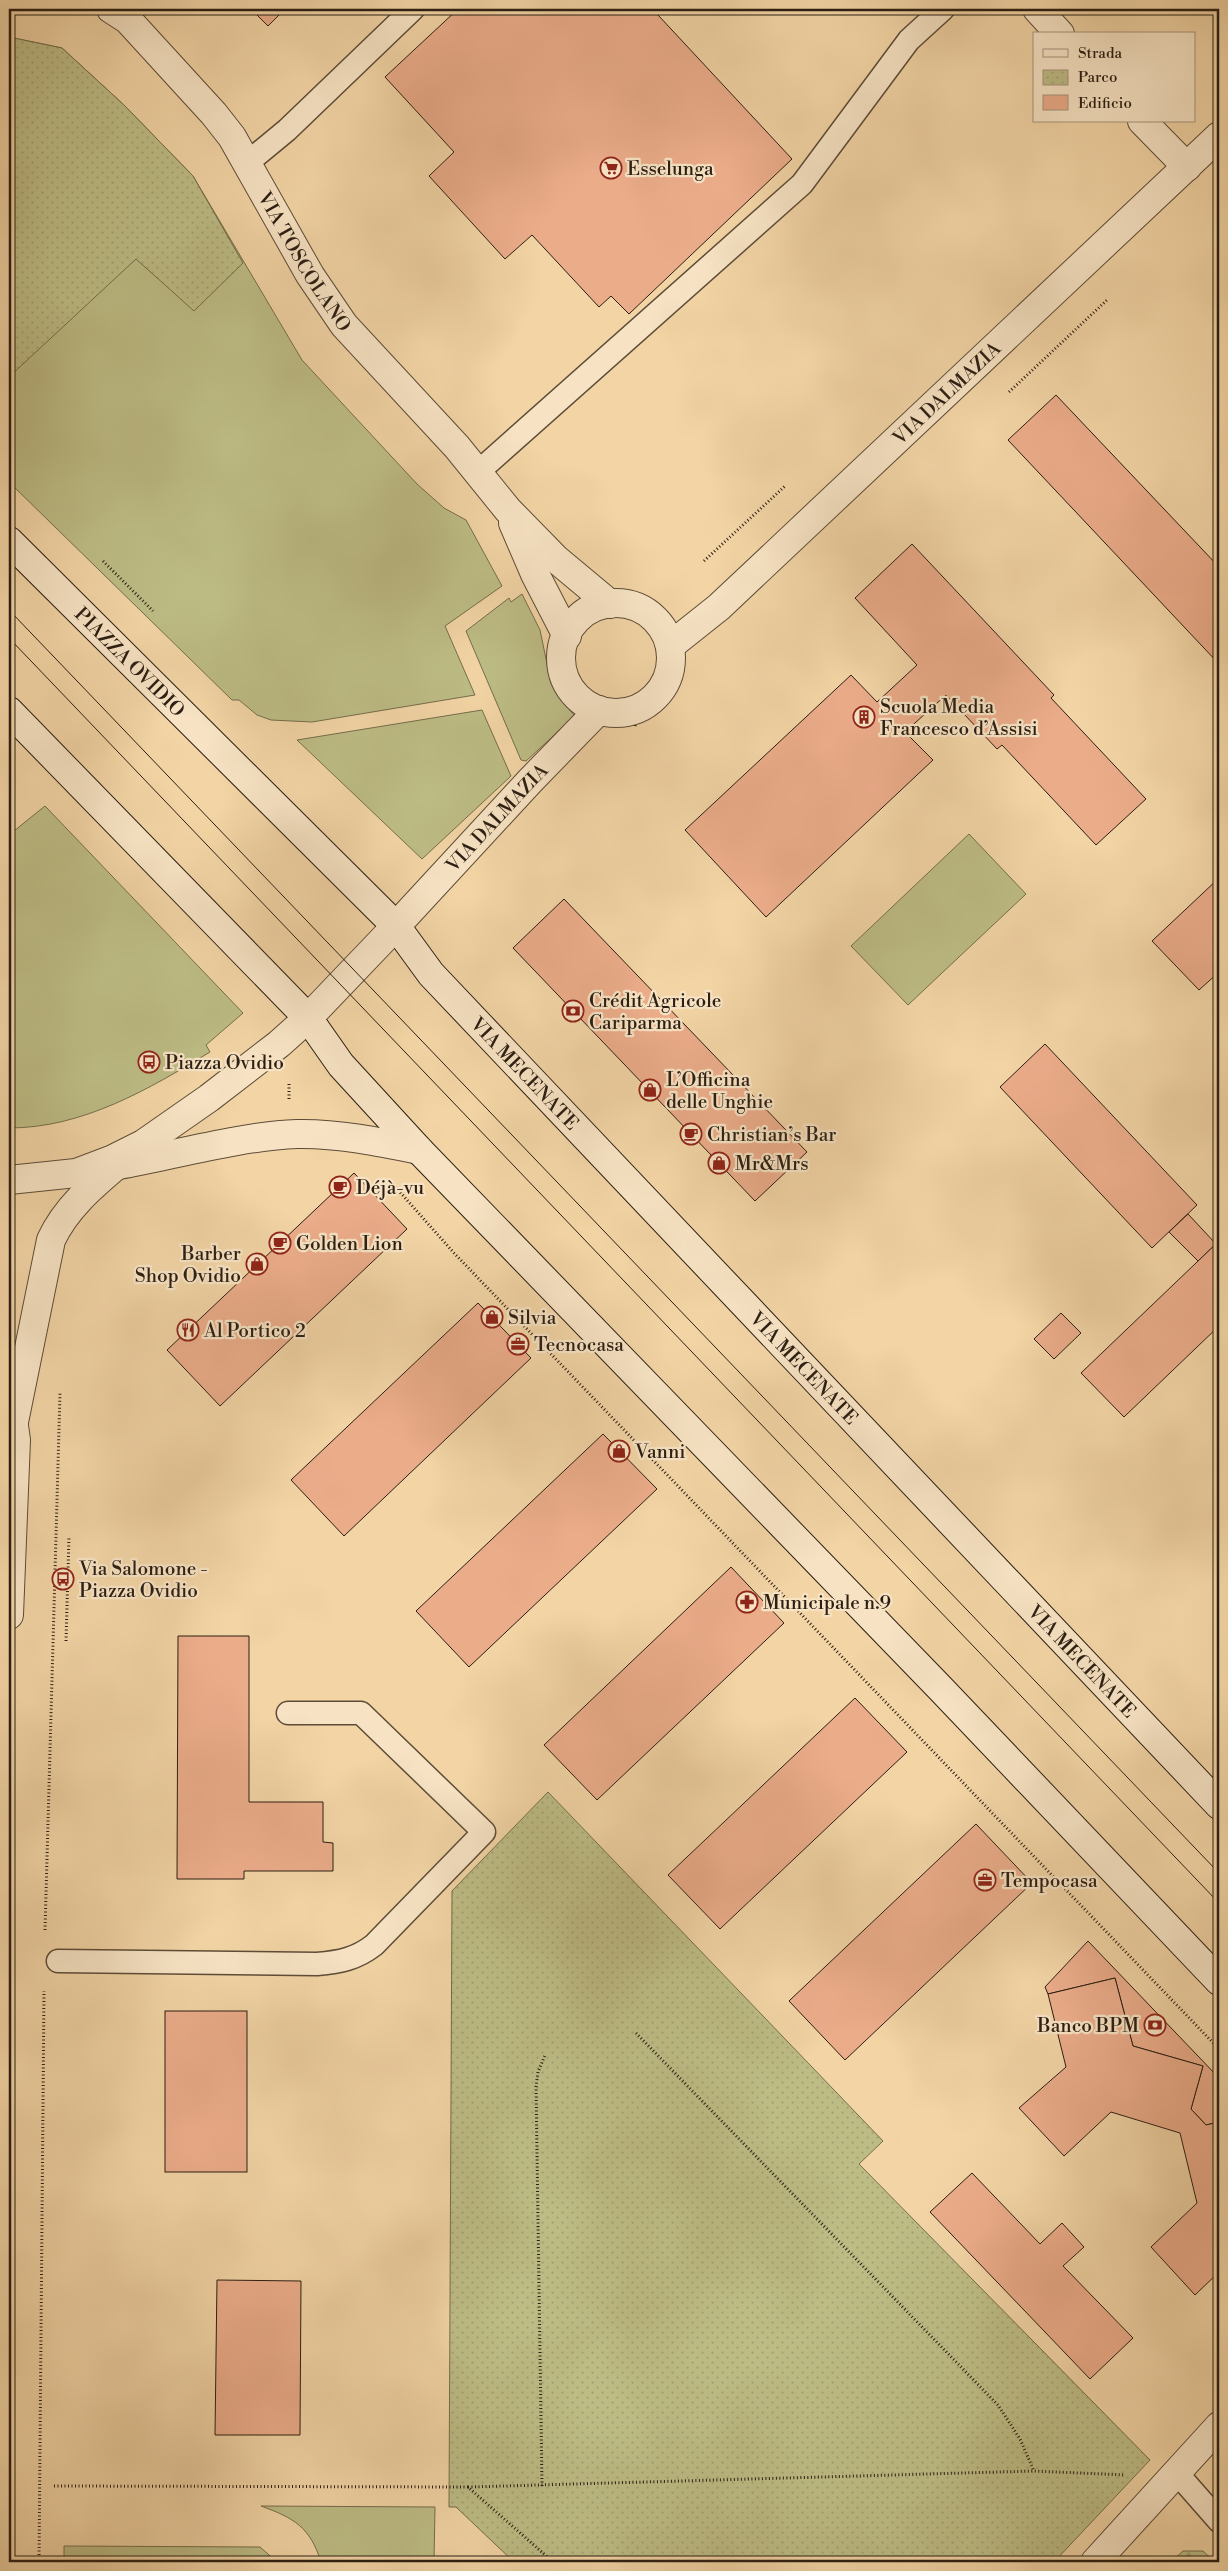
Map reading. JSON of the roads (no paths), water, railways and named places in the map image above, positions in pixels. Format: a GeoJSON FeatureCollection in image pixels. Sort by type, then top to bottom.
{"type":"FeatureCollection","features":[{"type":"Feature","properties":{"kind":"street","name":"VIA TOSCOLANO"},"geometry":{"type":"LineString","coordinates":[[111,9],[128,20],[214,114],[232,137],[310,275],[344,325],[478,472],[508,510],[556,559],[610,604]]}},
{"type":"Feature","properties":{"kind":"street"},"geometry":{"type":"LineString","coordinates":[[1037,9],[1058,32]]}},
{"type":"Feature","properties":{"kind":"street"},"geometry":{"type":"LineString","coordinates":[[1143,122],[1187,167]]}},
{"type":"Feature","properties":{"kind":"street","name":"VIA DALMAZIA"},"geometry":{"type":"LineString","coordinates":[[670,646],[719,607],[1219,136]]}},
{"type":"Feature","properties":{"kind":"street","name":"VIA TOSCOLANO"},"geometry":{"type":"LineString","coordinates":[[508,510],[535,574],[567,636]]}},
{"type":"Feature","properties":{"kind":"street","name":"PIAZZA OVIDIO"},"geometry":{"type":"LineString","coordinates":[[9,541],[396,926]]}},
{"type":"Feature","properties":{"kind":"street"},"geometry":{"type":"LineString","coordinates":[[610,604],[630,606],[648,613],[662,628],[670,646],[669,675],[663,688],[653,699],[628,712],[613,713],[599,710],[580,700],[567,683],[562,663],[562,649],[574,623],[584,614],[610,604]]}},
{"type":"Feature","properties":{"kind":"street","name":"VIA DALMAZIA"},"geometry":{"type":"LineString","coordinates":[[396,926],[530,781],[599,710]]}},
{"type":"Feature","properties":{"kind":"street"},"geometry":{"type":"LineString","coordinates":[[9,711],[308,1018],[341,1065],[419,1150],[941,1689],[1219,1981]]}},
{"type":"Feature","properties":{"kind":"street"},"geometry":{"type":"LineString","coordinates":[[14,1422],[51,1240],[60,1221],[77,1201],[116,1166],[143,1144],[209,1098],[308,1018],[396,926]]}},
{"type":"Feature","properties":{"kind":"street","name":"VIA MECENATE"},"geometry":{"type":"LineString","coordinates":[[396,926],[438,981],[1219,1805]]}},
{"type":"Feature","properties":{"kind":"street"},"geometry":{"type":"LineString","coordinates":[[9,1180],[76,1173],[251,1140],[297,1134],[374,1141],[419,1150]]}},
{"type":"Feature","properties":{"kind":"street"},"geometry":{"type":"LineString","coordinates":[[76,1173],[113,1159],[143,1144]]}},
{"type":"Feature","properties":{"kind":"street"},"geometry":{"type":"LineString","coordinates":[[9,1392],[16,1440],[9,1615]]}},
{"type":"Feature","properties":{"kind":"street"},"geometry":{"type":"LineString","coordinates":[[1095,2562],[1219,2426]]}},
{"type":"Feature","properties":{"kind":"lane"},"geometry":{"type":"LineString","coordinates":[[247,163],[287,130],[413,9]]}},
{"type":"Feature","properties":{"kind":"lane"},"geometry":{"type":"LineString","coordinates":[[478,472],[802,184],[909,40],[943,9]]}},
{"type":"Feature","properties":{"kind":"lane"},"geometry":{"type":"LineString","coordinates":[[58,1961],[318,1964],[340,1962],[359,1956],[374,1945],[484,1832],[361,1713],[288,1713]]}},
{"type":"Feature","properties":{"kind":"lane"},"geometry":{"type":"LineString","coordinates":[[1176,2472],[1219,2522]]}},
{"type":"Feature","properties":{"kind":"tram line"},"geometry":{"type":"LineString","coordinates":[[9,610],[1219,1873]]}},
{"type":"Feature","properties":{"kind":"tram line"},"geometry":{"type":"LineString","coordinates":[[9,638],[1219,1903]]}},
{"type":"Feature","properties":{"kind":"place","name":"Esselunga"},"geometry":{"type":"Point","coordinates":[611,168]}},
{"type":"Feature","properties":{"kind":"place","name":"Scuola Media Francesco d’Assisi"},"geometry":{"type":"Point","coordinates":[864,717]}},
{"type":"Feature","properties":{"kind":"place","name":"Crédit Agricole Cariparma"},"geometry":{"type":"Point","coordinates":[573,1011]}},
{"type":"Feature","properties":{"kind":"place","name":"Piazza Ovidio"},"geometry":{"type":"Point","coordinates":[149,1062]}},
{"type":"Feature","properties":{"kind":"place","name":"L’Officina delle Unghie"},"geometry":{"type":"Point","coordinates":[650,1090]}},
{"type":"Feature","properties":{"kind":"place","name":"Christian’s Bar"},"geometry":{"type":"Point","coordinates":[691,1134]}},
{"type":"Feature","properties":{"kind":"place","name":"Mr&Mrs"},"geometry":{"type":"Point","coordinates":[719,1163]}},
{"type":"Feature","properties":{"kind":"place","name":"Déjà-vu"},"geometry":{"type":"Point","coordinates":[340,1187]}},
{"type":"Feature","properties":{"kind":"place","name":"Golden Lion"},"geometry":{"type":"Point","coordinates":[280,1243]}},
{"type":"Feature","properties":{"kind":"place","name":"Barber Shop Ovidio"},"geometry":{"type":"Point","coordinates":[257,1264]}},
{"type":"Feature","properties":{"kind":"place","name":"Silvia"},"geometry":{"type":"Point","coordinates":[492,1317]}},
{"type":"Feature","properties":{"kind":"place","name":"Al Portico 2"},"geometry":{"type":"Point","coordinates":[188,1330]}},
{"type":"Feature","properties":{"kind":"place","name":"Tecnocasa"},"geometry":{"type":"Point","coordinates":[518,1344]}},
{"type":"Feature","properties":{"kind":"place","name":"Vanni"},"geometry":{"type":"Point","coordinates":[619,1451]}},
{"type":"Feature","properties":{"kind":"place","name":"Via Salomone - Piazza Ovidio"},"geometry":{"type":"Point","coordinates":[63,1579]}},
{"type":"Feature","properties":{"kind":"place","name":"Municipale n.9"},"geometry":{"type":"Point","coordinates":[747,1602]}},
{"type":"Feature","properties":{"kind":"place","name":"Tempocasa"},"geometry":{"type":"Point","coordinates":[985,1880]}},
{"type":"Feature","properties":{"kind":"place","name":"Banco BPM"},"geometry":{"type":"Point","coordinates":[1155,2025]}}]}
